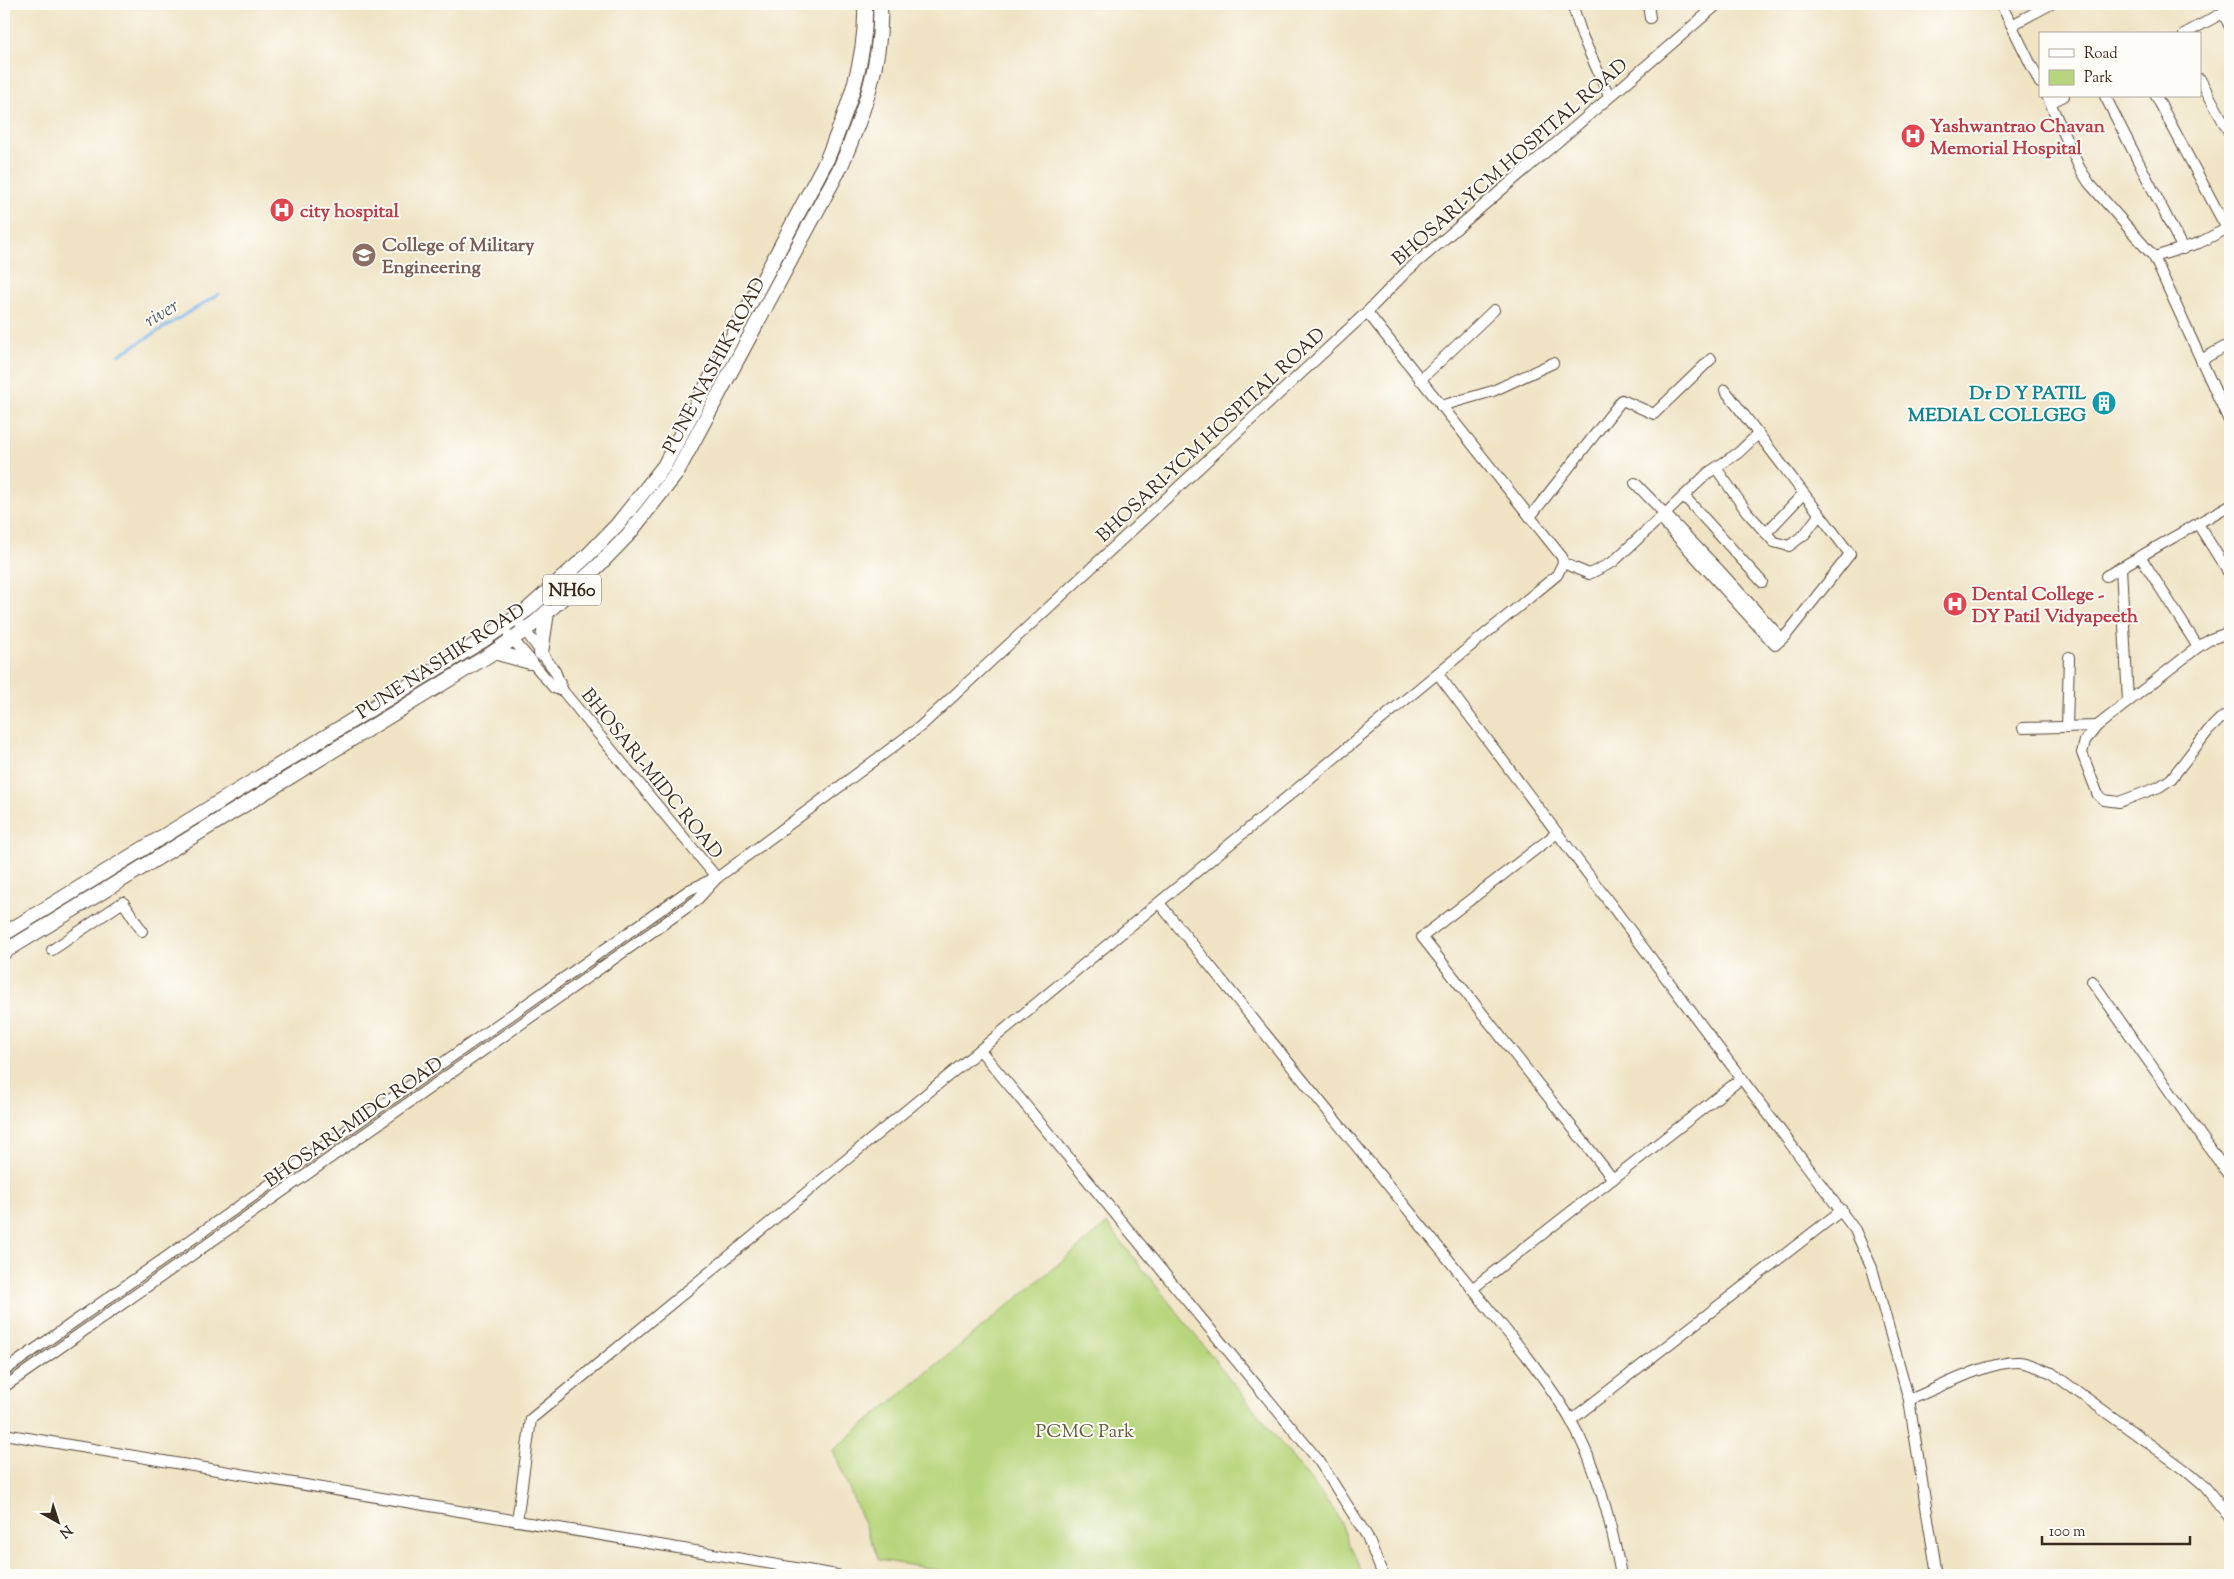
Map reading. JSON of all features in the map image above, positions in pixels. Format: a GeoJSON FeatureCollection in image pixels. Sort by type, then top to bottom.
{"type":"FeatureCollection","features":[{"type":"Feature","properties":{"kind":"highway","name":"PUNE NASHIK ROAD"},"geometry":{"type":"LineString","coordinates":[[4,934],[502,627],[588,555],[611,531],[664,466],[827,160],[847,111],[860,67],[865,4]]}},
{"type":"Feature","properties":{"kind":"highway","name":"PUNE NASHIK ROAD"},"geometry":{"type":"LineString","coordinates":[[4,952],[494,652],[547,612],[598,566],[628,535],[676,474],[841,166],[862,116],[876,70],[880,4]]}},
{"type":"Feature","properties":{"kind":"highway"},"geometry":{"type":"LineString","coordinates":[[541,652],[547,612]]}},
{"type":"Feature","properties":{"kind":"highway"},"geometry":{"type":"LineString","coordinates":[[494,652],[530,662]]}},
{"type":"Feature","properties":{"kind":"street"},"geometry":{"type":"LineString","coordinates":[[1572,4],[1583,38],[1609,96]]}},
{"type":"Feature","properties":{"kind":"street"},"geometry":{"type":"LineString","coordinates":[[1648,4],[1650,18]]}},
{"type":"Feature","properties":{"kind":"street","name":"BHOSARI-YCM HOSPITAL ROAD"},"geometry":{"type":"LineString","coordinates":[[716,878],[921,726],[1367,312],[1406,272],[1718,4]]}},
{"type":"Feature","properties":{"kind":"street"},"geometry":{"type":"LineString","coordinates":[[2001,4],[2039,81]]}},
{"type":"Feature","properties":{"kind":"street"},"geometry":{"type":"LineString","coordinates":[[2012,25],[2051,4]]}},
{"type":"Feature","properties":{"kind":"street"},"geometry":{"type":"LineString","coordinates":[[2188,32],[2227,11],[2230,27]]}},
{"type":"Feature","properties":{"kind":"street"},"geometry":{"type":"LineString","coordinates":[[2202,83],[2230,134]]}},
{"type":"Feature","properties":{"kind":"street"},"geometry":{"type":"LineString","coordinates":[[2106,98],[2183,249]]}},
{"type":"Feature","properties":{"kind":"street"},"geometry":{"type":"LineString","coordinates":[[2154,257],[2199,243],[2229,228],[2157,98]]}},
{"type":"Feature","properties":{"kind":"street"},"geometry":{"type":"LineString","coordinates":[[2048,100],[2079,167],[2089,183],[2154,257],[2229,420]]}},
{"type":"Feature","properties":{"kind":"street"},"geometry":{"type":"LineString","coordinates":[[1420,380],[1494,310]]}},
{"type":"Feature","properties":{"kind":"street"},"geometry":{"type":"LineString","coordinates":[[517,1521],[531,1419],[1554,579],[1561,570],[1563,564],[1562,557],[1367,312]]}},
{"type":"Feature","properties":{"kind":"street"},"geometry":{"type":"LineString","coordinates":[[2200,360],[2229,347]]}},
{"type":"Feature","properties":{"kind":"street"},"geometry":{"type":"LineString","coordinates":[[1530,517],[1622,400],[1654,414],[1711,358]]}},
{"type":"Feature","properties":{"kind":"street"},"geometry":{"type":"LineString","coordinates":[[1441,406],[1493,391],[1553,363]]}},
{"type":"Feature","properties":{"kind":"street"},"geometry":{"type":"LineString","coordinates":[[1632,485],[1662,516],[1775,645],[1782,639],[1850,554],[1725,390]]}},
{"type":"Feature","properties":{"kind":"street"},"geometry":{"type":"LineString","coordinates":[[1563,564],[1589,574],[1613,562],[1684,496],[1716,468],[1738,453],[1758,434]]}},
{"type":"Feature","properties":{"kind":"street"},"geometry":{"type":"LineString","coordinates":[[1716,468],[1747,512],[1774,542],[1790,546],[1805,534],[1819,515]]}},
{"type":"Feature","properties":{"kind":"street"},"geometry":{"type":"LineString","coordinates":[[1766,533],[1803,494]]}},
{"type":"Feature","properties":{"kind":"street"},"geometry":{"type":"LineString","coordinates":[[1684,496],[1762,582]]}},
{"type":"Feature","properties":{"kind":"street"},"geometry":{"type":"LineString","coordinates":[[2106,576],[2230,505]]}},
{"type":"Feature","properties":{"kind":"street"},"geometry":{"type":"LineString","coordinates":[[2198,524],[2230,575]]}},
{"type":"Feature","properties":{"kind":"street"},"geometry":{"type":"LineString","coordinates":[[2140,556],[2198,647]]}},
{"type":"Feature","properties":{"kind":"street"},"geometry":{"type":"LineString","coordinates":[[2121,567],[2128,701]]}},
{"type":"Feature","properties":{"kind":"street","name":"BHOSARI-MIDC ROAD"},"geometry":{"type":"LineString","coordinates":[[515,618],[555,671],[563,691],[716,878]]}},
{"type":"Feature","properties":{"kind":"street","name":"BHOSARI-MIDC ROAD"},"geometry":{"type":"LineString","coordinates":[[502,627],[554,688],[563,691]]}},
{"type":"Feature","properties":{"kind":"street"},"geometry":{"type":"LineString","coordinates":[[2230,632],[2217,636],[2198,647],[2097,726],[2085,741],[2082,752],[2098,795],[2104,800],[2119,802],[2159,788],[2171,779],[2220,718],[2230,714]]}},
{"type":"Feature","properties":{"kind":"street"},"geometry":{"type":"LineString","coordinates":[[2067,727],[2069,657]]}},
{"type":"Feature","properties":{"kind":"street"},"geometry":{"type":"LineString","coordinates":[[1438,674],[1842,1210],[1855,1230],[1872,1268],[1909,1400],[1937,1575]]}},
{"type":"Feature","properties":{"kind":"street"},"geometry":{"type":"LineString","coordinates":[[2023,728],[2097,726]]}},
{"type":"Feature","properties":{"kind":"street"},"geometry":{"type":"LineString","coordinates":[[1557,833],[1422,937],[1613,1179]]}},
{"type":"Feature","properties":{"kind":"street","name":"BHOSARI-MIDC ROAD"},"geometry":{"type":"LineString","coordinates":[[4,1371],[689,890],[716,878]]}},
{"type":"Feature","properties":{"kind":"street","name":"BHOSARI-MIDC ROAD"},"geometry":{"type":"LineString","coordinates":[[4,1387],[696,901],[716,878]]}},
{"type":"Feature","properties":{"kind":"street"},"geometry":{"type":"LineString","coordinates":[[52,950],[123,902],[142,930]]}},
{"type":"Feature","properties":{"kind":"street"},"geometry":{"type":"LineString","coordinates":[[1159,904],[1526,1355],[1552,1390],[1571,1420],[1594,1475],[1612,1528],[1621,1575]]}},
{"type":"Feature","properties":{"kind":"street"},"geometry":{"type":"LineString","coordinates":[[2092,981],[2230,1178]]}},
{"type":"Feature","properties":{"kind":"street"},"geometry":{"type":"LineString","coordinates":[[980,1050],[1319,1461],[1367,1536],[1384,1575]]}},
{"type":"Feature","properties":{"kind":"street"},"geometry":{"type":"LineString","coordinates":[[1472,1289],[1742,1078]]}},
{"type":"Feature","properties":{"kind":"street"},"geometry":{"type":"LineString","coordinates":[[1571,1420],[1842,1210]]}},
{"type":"Feature","properties":{"kind":"street"},"geometry":{"type":"LineString","coordinates":[[1909,1400],[1994,1365],[2020,1362],[2035,1366],[2052,1374],[2184,1469],[2205,1487],[2230,1518]]}},
{"type":"Feature","properties":{"kind":"street"},"geometry":{"type":"LineString","coordinates":[[4,1434],[837,1575]]}},
{"type":"Feature","properties":{"kind":"green space","name":"PCMC Park"},"geometry":{"type":"Polygon","coordinates":[[[1107,1224],[1337,1514],[1363,1575],[971,1575],[879,1560],[833,1450],[1107,1224]]]}},
{"type":"Feature","properties":{"kind":"waterway","name":"river"},"geometry":{"type":"LineString","coordinates":[[119,355],[219,294]]}},
{"type":"Feature","properties":{"kind":"place","name":"Yashwantrao Chavan Memorial Hospital"},"geometry":{"type":"Point","coordinates":[1913,136]}},
{"type":"Feature","properties":{"kind":"place","name":"city hospital"},"geometry":{"type":"Point","coordinates":[282,210]}},
{"type":"Feature","properties":{"kind":"place","name":"College of Military Engineering"},"geometry":{"type":"Point","coordinates":[364,255]}},
{"type":"Feature","properties":{"kind":"place","name":"Dr D Y PATIL MEDIAL COLLGEG"},"geometry":{"type":"Point","coordinates":[2104,403]}},
{"type":"Feature","properties":{"kind":"place","name":"Dental College - DY Patil Vidyapeeth"},"geometry":{"type":"Point","coordinates":[1955,604]}}]}
